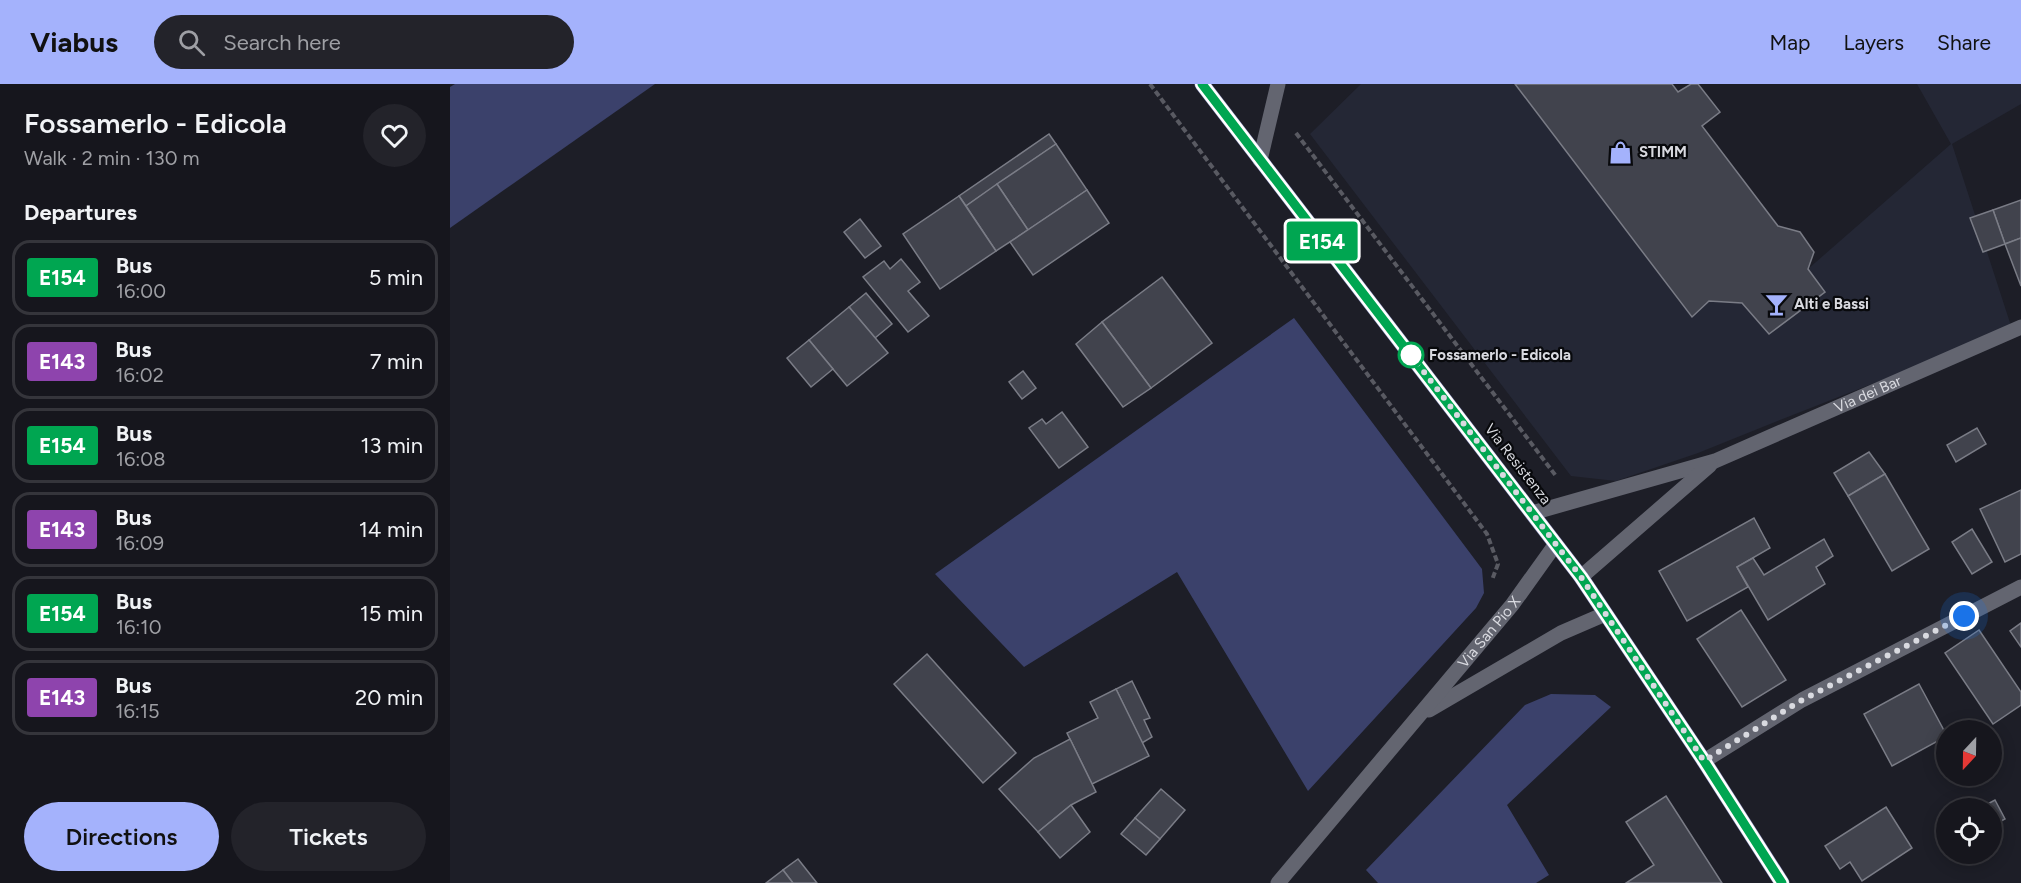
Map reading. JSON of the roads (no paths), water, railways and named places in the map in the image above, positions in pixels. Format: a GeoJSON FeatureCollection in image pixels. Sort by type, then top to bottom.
{"type":"FeatureCollection","features":[{"type":"Feature","properties":{"kind":"main road","name":"Via Resistenza"},"geometry":{"type":"LineString","coordinates":[[1202,84],[1581,577],[1782,883]]}},
{"type":"Feature","properties":{"kind":"street"},"geometry":{"type":"LineString","coordinates":[[1260,160],[1278,84]]}},
{"type":"Feature","properties":{"kind":"street","name":"Via dei Bar"},"geometry":{"type":"LineString","coordinates":[[1533,513],[1715,461],[2021,327]]}},
{"type":"Feature","properties":{"kind":"street","name":"Via dei Bar"},"geometry":{"type":"LineString","coordinates":[[1581,577],[1715,461]]}},
{"type":"Feature","properties":{"kind":"street","name":"Via San Pio X"},"geometry":{"type":"LineString","coordinates":[[1278,883],[1512,606],[1555,545]]}},
{"type":"Feature","properties":{"kind":"street"},"geometry":{"type":"LineString","coordinates":[[1704,761],[1802,700],[2021,587]]}},
{"type":"Feature","properties":{"kind":"street","name":"Via San Pio X"},"geometry":{"type":"LineString","coordinates":[[1419,716],[1561,633],[1605,614]]}},
{"type":"Feature","properties":{"kind":"place","name":"STIMM"},"geometry":{"type":"Point","coordinates":[1621,152]}},
{"type":"Feature","properties":{"kind":"place","name":"Alti e Bassi"},"geometry":{"type":"Point","coordinates":[1776,304]}},
{"type":"Feature","properties":{"kind":"place","name":"Fossamerlo - Edicola"},"geometry":{"type":"Point","coordinates":[1411,355]}}]}
